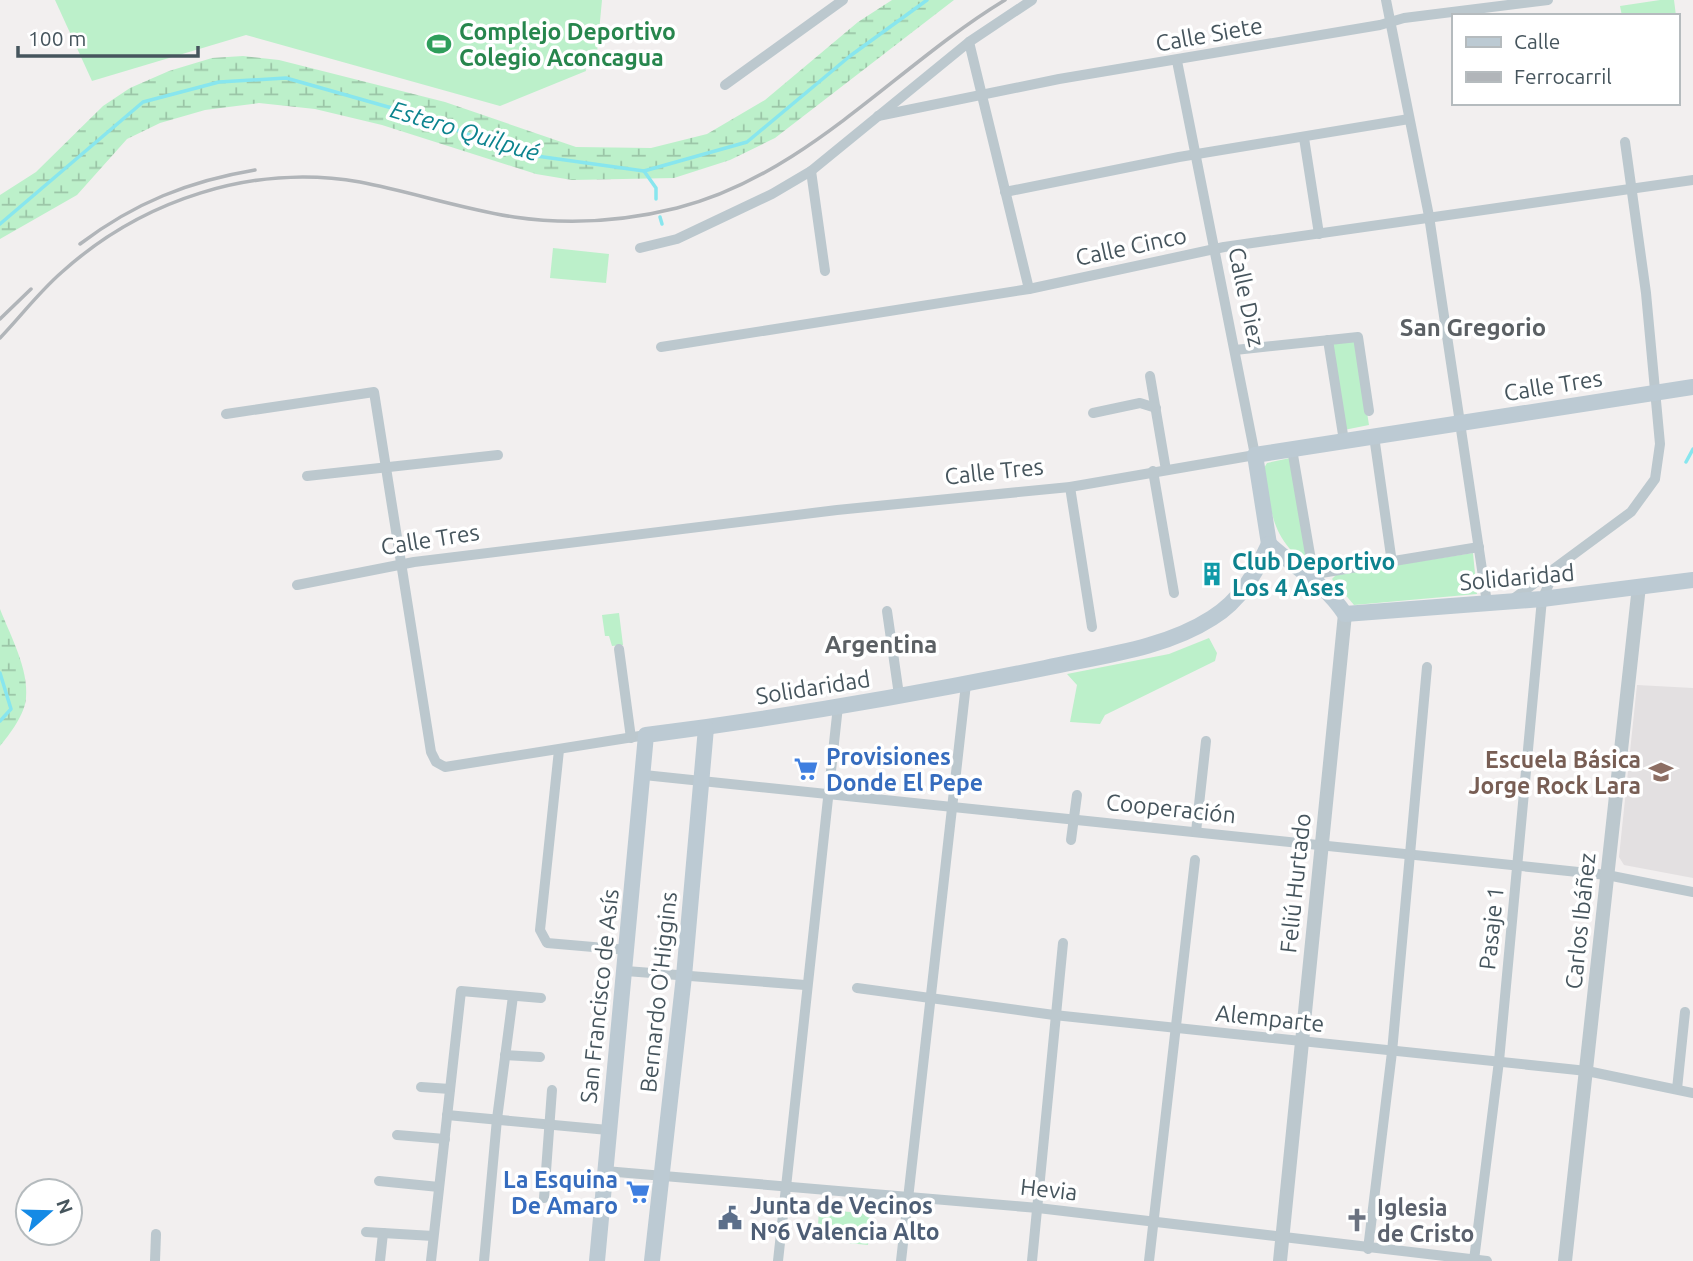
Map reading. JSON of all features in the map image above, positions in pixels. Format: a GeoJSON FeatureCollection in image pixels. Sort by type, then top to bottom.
{"type":"FeatureCollection","features":[{"type":"Feature","properties":{"kind":"main road","name":"Calle Tres"},"geometry":{"type":"LineString","coordinates":[[1255,455],[1693,387]]}},
{"type":"Feature","properties":{"kind":"main road","name":"Calle Diez"},"geometry":{"type":"LineString","coordinates":[[1255,455],[1269,544]]}},
{"type":"Feature","properties":{"kind":"main road"},"geometry":{"type":"LineString","coordinates":[[1269,544],[1332,595],[1345,614]]}},
{"type":"Feature","properties":{"kind":"main road","name":"Solidaridad"},"geometry":{"type":"LineString","coordinates":[[638,736],[706,728],[966,684],[1132,649],[1210,620],[1238,597],[1252,580],[1269,544]]}},
{"type":"Feature","properties":{"kind":"main road","name":"Solidaridad"},"geometry":{"type":"LineString","coordinates":[[1345,614],[1542,600],[1693,580]]}},
{"type":"Feature","properties":{"kind":"main road","name":"Bernardo O'Higgins"},"geometry":{"type":"LineString","coordinates":[[652,1261],[659,1175],[684,975],[706,728]]}},
{"type":"Feature","properties":{"kind":"main road","name":"San Francisco de Asís"},"geometry":{"type":"LineString","coordinates":[[597,1261],[644,775],[638,736]]}},
{"type":"Feature","properties":{"kind":"street"},"geometry":{"type":"LineString","coordinates":[[724,85],[843,0]]}},
{"type":"Feature","properties":{"kind":"street"},"geometry":{"type":"LineString","coordinates":[[640,248],[677,239],[772,194],[811,171],[969,42],[1032,0]]}},
{"type":"Feature","properties":{"kind":"street"},"geometry":{"type":"LineString","coordinates":[[1386,0],[1429,216],[1487,603]]}},
{"type":"Feature","properties":{"kind":"street","name":"Calle Siete"},"geometry":{"type":"LineString","coordinates":[[878,116],[981,94],[1391,22],[1548,0]]}},
{"type":"Feature","properties":{"kind":"street"},"geometry":{"type":"LineString","coordinates":[[969,42],[1029,289]]}},
{"type":"Feature","properties":{"kind":"street","name":"Calle Diez"},"geometry":{"type":"LineString","coordinates":[[1177,61],[1255,455]]}},
{"type":"Feature","properties":{"kind":"street"},"geometry":{"type":"LineString","coordinates":[[1005,192],[1195,154],[1409,119]]}},
{"type":"Feature","properties":{"kind":"street"},"geometry":{"type":"LineString","coordinates":[[1304,138],[1319,233]]}},
{"type":"Feature","properties":{"kind":"street"},"geometry":{"type":"LineString","coordinates":[[1509,602],[1631,512],[1648,492],[1658,465],[1660,444],[1655,393],[1634,188],[1625,142]]}},
{"type":"Feature","properties":{"kind":"street"},"geometry":{"type":"LineString","coordinates":[[811,171],[825,271]]}},
{"type":"Feature","properties":{"kind":"street","name":"Calle Cinco"},"geometry":{"type":"LineString","coordinates":[[661,347],[1029,289],[1213,250],[1429,216],[1693,180]]}},
{"type":"Feature","properties":{"kind":"street"},"geometry":{"type":"LineString","coordinates":[[1236,349],[1358,337],[1369,411]]}},
{"type":"Feature","properties":{"kind":"street"},"geometry":{"type":"LineString","coordinates":[[1328,341],[1344,441]]}},
{"type":"Feature","properties":{"kind":"street"},"geometry":{"type":"LineString","coordinates":[[1150,376],[1167,470]]}},
{"type":"Feature","properties":{"kind":"street"},"geometry":{"type":"LineString","coordinates":[[226,414],[374,392],[400,565]]}},
{"type":"Feature","properties":{"kind":"street"},"geometry":{"type":"LineString","coordinates":[[1093,413],[1140,403],[1156,408]]}},
{"type":"Feature","properties":{"kind":"street"},"geometry":{"type":"LineString","coordinates":[[1374,436],[1392,563]]}},
{"type":"Feature","properties":{"kind":"street"},"geometry":{"type":"LineString","coordinates":[[1292,449],[1312,566],[1309,575],[1479,547]]}},
{"type":"Feature","properties":{"kind":"street"},"geometry":{"type":"LineString","coordinates":[[307,475],[498,455]]}},
{"type":"Feature","properties":{"kind":"street","name":"Calle Tres"},"geometry":{"type":"LineString","coordinates":[[297,584],[400,565],[600,537],[1070,487],[1255,455]]}},
{"type":"Feature","properties":{"kind":"street"},"geometry":{"type":"LineString","coordinates":[[1153,471],[1174,593]]}},
{"type":"Feature","properties":{"kind":"street"},"geometry":{"type":"LineString","coordinates":[[1070,487],[1092,627]]}},
{"type":"Feature","properties":{"kind":"street","name":"Solidaridad"},"geometry":{"type":"LineString","coordinates":[[400,565],[431,752],[436,762],[445,767],[638,736]]}},
{"type":"Feature","properties":{"kind":"street","name":"Pasaje 1"},"geometry":{"type":"LineString","coordinates":[[1474,1260],[1499,1061],[1542,600],[1556,569]]}},
{"type":"Feature","properties":{"kind":"street","name":"Carlos Ibáñez"},"geometry":{"type":"LineString","coordinates":[[1565,1261],[1639,586]]}},
{"type":"Feature","properties":{"kind":"street"},"geometry":{"type":"LineString","coordinates":[[887,611],[899,695]]}},
{"type":"Feature","properties":{"kind":"street","name":"Feliú Hurtado"},"geometry":{"type":"LineString","coordinates":[[1280,1261],[1345,614]]}},
{"type":"Feature","properties":{"kind":"street"},"geometry":{"type":"LineString","coordinates":[[619,649],[638,736]]}},
{"type":"Feature","properties":{"kind":"street"},"geometry":{"type":"LineString","coordinates":[[1368,1249],[1392,1052],[1427,667]]}},
{"type":"Feature","properties":{"kind":"street"},"geometry":{"type":"LineString","coordinates":[[901,1261],[906,1198],[932,999],[950,806],[966,684]]}},
{"type":"Feature","properties":{"kind":"street"},"geometry":{"type":"LineString","coordinates":[[778,1261],[805,985],[838,706]]}},
{"type":"Feature","properties":{"kind":"street"},"geometry":{"type":"LineString","coordinates":[[1196,832],[1206,741]]}},
{"type":"Feature","properties":{"kind":"street"},"geometry":{"type":"LineString","coordinates":[[559,750],[540,930],[542,938],[547,943],[628,950]]}},
{"type":"Feature","properties":{"kind":"street","name":"Cooperación"},"geometry":{"type":"LineString","coordinates":[[644,775],[1607,875],[1693,892]]}},
{"type":"Feature","properties":{"kind":"street"},"geometry":{"type":"LineString","coordinates":[[1071,840],[1077,795]]}},
{"type":"Feature","properties":{"kind":"street"},"geometry":{"type":"LineString","coordinates":[[1149,1261],[1178,1028],[1195,860]]}},
{"type":"Feature","properties":{"kind":"street"},"geometry":{"type":"LineString","coordinates":[[1032,1261],[1063,943]]}},
{"type":"Feature","properties":{"kind":"street"},"geometry":{"type":"LineString","coordinates":[[626,971],[805,985]]}},
{"type":"Feature","properties":{"kind":"street","name":"Alemparte"},"geometry":{"type":"LineString","coordinates":[[857,988],[1054,1015],[1587,1071],[1693,1093]]}},
{"type":"Feature","properties":{"kind":"street"},"geometry":{"type":"LineString","coordinates":[[431,1261],[461,991],[541,998]]}},
{"type":"Feature","properties":{"kind":"street"},"geometry":{"type":"LineString","coordinates":[[484,1261],[497,1119],[513,996]]}},
{"type":"Feature","properties":{"kind":"street"},"geometry":{"type":"LineString","coordinates":[[1677,1090],[1685,1012]]}},
{"type":"Feature","properties":{"kind":"street"},"geometry":{"type":"LineString","coordinates":[[505,1055],[540,1057]]}},
{"type":"Feature","properties":{"kind":"street"},"geometry":{"type":"LineString","coordinates":[[421,1087],[450,1089]]}},
{"type":"Feature","properties":{"kind":"street"},"geometry":{"type":"LineString","coordinates":[[544,1198],[552,1090]]}},
{"type":"Feature","properties":{"kind":"street"},"geometry":{"type":"LineString","coordinates":[[447,1115],[608,1130]]}},
{"type":"Feature","properties":{"kind":"street"},"geometry":{"type":"LineString","coordinates":[[397,1135],[444,1139]]}},
{"type":"Feature","properties":{"kind":"street","name":"Hevia"},"geometry":{"type":"LineString","coordinates":[[605,1171],[1038,1208],[1416,1257],[1488,1261]]}},
{"type":"Feature","properties":{"kind":"street"},"geometry":{"type":"LineString","coordinates":[[379,1181],[439,1187]]}},
{"type":"Feature","properties":{"kind":"street"},"geometry":{"type":"LineString","coordinates":[[366,1232],[433,1236]]}},
{"type":"Feature","properties":{"kind":"street"},"geometry":{"type":"LineString","coordinates":[[380,1261],[383,1233]]}},
{"type":"Feature","properties":{"kind":"street"},"geometry":{"type":"LineString","coordinates":[[155,1261],[156,1234]]}},
{"type":"Feature","properties":{"kind":"shaded area","name":"Escuela Básica Jorge Rock Lara"},"geometry":{"type":"Polygon","coordinates":[[[1637,685],[1693,688],[1693,878],[1624,865],[1619,857],[1637,685]]]}},
{"type":"Feature","properties":{"kind":"green space","name":"Complejo Deportivo Colegio Aconcagua"},"geometry":{"type":"Polygon","coordinates":[[[55,0],[602,0],[597,53],[584,60],[586,71],[500,106],[246,35],[92,81],[55,0]]]}},
{"type":"Feature","properties":{"kind":"green space"},"geometry":{"type":"Polygon","coordinates":[[[892,0],[954,0],[775,138],[730,160],[674,178],[572,180],[536,174],[382,125],[315,109],[259,103],[205,110],[160,123],[127,139],[77,195],[0,239],[0,195],[36,172],[103,106],[130,88],[169,71],[212,58],[243,56],[279,60],[445,102],[576,147],[651,148],[707,134],[765,100],[858,22],[892,0]]]}},
{"type":"Feature","properties":{"kind":"green space"},"geometry":{"type":"Polygon","coordinates":[[[1674,0],[1676,14],[1622,14],[1620,6],[1674,0]]]}},
{"type":"Feature","properties":{"kind":"green space"},"geometry":{"type":"Polygon","coordinates":[[[553,248],[609,254],[606,283],[550,278],[553,248]]]}},
{"type":"Feature","properties":{"kind":"green space"},"geometry":{"type":"Polygon","coordinates":[[[1355,339],[1369,425],[1344,430],[1330,342],[1355,339]]]}},
{"type":"Feature","properties":{"kind":"green space"},"geometry":{"type":"Polygon","coordinates":[[[1290,458],[1308,567],[1279,534],[1269,499],[1264,468],[1267,463],[1290,458]]]}},
{"type":"Feature","properties":{"kind":"green space"},"geometry":{"type":"Polygon","coordinates":[[[1473,553],[1477,594],[1354,605],[1332,579],[1337,574],[1473,553]]]}},
{"type":"Feature","properties":{"kind":"green space"},"geometry":{"type":"Polygon","coordinates":[[[0,609],[18,652],[25,676],[26,698],[20,717],[0,746],[0,609]]]}},
{"type":"Feature","properties":{"kind":"green space"},"geometry":{"type":"Polygon","coordinates":[[[619,613],[623,645],[612,646],[609,636],[605,636],[602,615],[619,613]]]}},
{"type":"Feature","properties":{"kind":"green space"},"geometry":{"type":"Polygon","coordinates":[[[1209,638],[1217,653],[1215,661],[1105,715],[1100,724],[1070,722],[1077,685],[1067,674],[1169,654],[1209,638]]]}},
{"type":"Feature","properties":{"kind":"green space"},"geometry":{"type":"Polygon","coordinates":[[[819,1209],[870,1214],[868,1245],[817,1240],[819,1209]]]}},
{"type":"Feature","properties":{"kind":"waterway","name":"Estero Quilpué"},"geometry":{"type":"LineString","coordinates":[[0,224],[143,102],[219,82],[286,78],[413,114],[522,154],[644,171],[747,142],[850,56],[927,0]]}},
{"type":"Feature","properties":{"kind":"waterway"},"geometry":{"type":"LineString","coordinates":[[644,171],[656,188],[656,199]]}},
{"type":"Feature","properties":{"kind":"waterway"},"geometry":{"type":"LineString","coordinates":[[660,217],[662,224]]}},
{"type":"Feature","properties":{"kind":"waterway"},"geometry":{"type":"LineString","coordinates":[[1686,462],[1693,449]]}},
{"type":"Feature","properties":{"kind":"waterway","name":"Estero Quilpué"},"geometry":{"type":"LineString","coordinates":[[0,673],[11,709],[0,721]]}},
{"type":"Feature","properties":{"kind":"railway"},"geometry":{"type":"LineString","coordinates":[[0,338],[62,272],[127,225],[163,207],[240,183],[320,177],[360,182],[495,214],[555,221],[637,216],[677,208],[723,193],[808,146],[965,27],[1005,0]]}},
{"type":"Feature","properties":{"kind":"railway"},"geometry":{"type":"LineString","coordinates":[[80,244],[121,217],[163,196],[207,180],[255,170]]}},
{"type":"Feature","properties":{"kind":"railway"},"geometry":{"type":"LineString","coordinates":[[0,319],[31,289]]}},
{"type":"Feature","properties":{"kind":"place","name":"Complejo Deportivo Colegio Aconcagua"},"geometry":{"type":"Point","coordinates":[439,44]}},
{"type":"Feature","properties":{"kind":"place","name":"Club Deportivo Los 4 Ases"},"geometry":{"type":"Point","coordinates":[1212,574]}},
{"type":"Feature","properties":{"kind":"place","name":"Provisiones Donde El Pepe"},"geometry":{"type":"Point","coordinates":[806,769]}},
{"type":"Feature","properties":{"kind":"place","name":"Escuela Básica Jorge Rock Lara"},"geometry":{"type":"Point","coordinates":[1661,772]}},
{"type":"Feature","properties":{"kind":"place","name":"La Esquina De Amaro"},"geometry":{"type":"Point","coordinates":[638,1192]}},
{"type":"Feature","properties":{"kind":"place","name":"Junta de Vecinos Nº6 Valencia Alto"},"geometry":{"type":"Point","coordinates":[730,1218]}},
{"type":"Feature","properties":{"kind":"place","name":"Iglesia de Cristo"},"geometry":{"type":"Point","coordinates":[1357,1220]}},
{"type":"Feature","properties":{"kind":"district","name":"San Gregorio"},"geometry":{"type":"Point","coordinates":[1473,327]}},
{"type":"Feature","properties":{"kind":"district","name":"Argentina"},"geometry":{"type":"Point","coordinates":[881,644]}}]}
